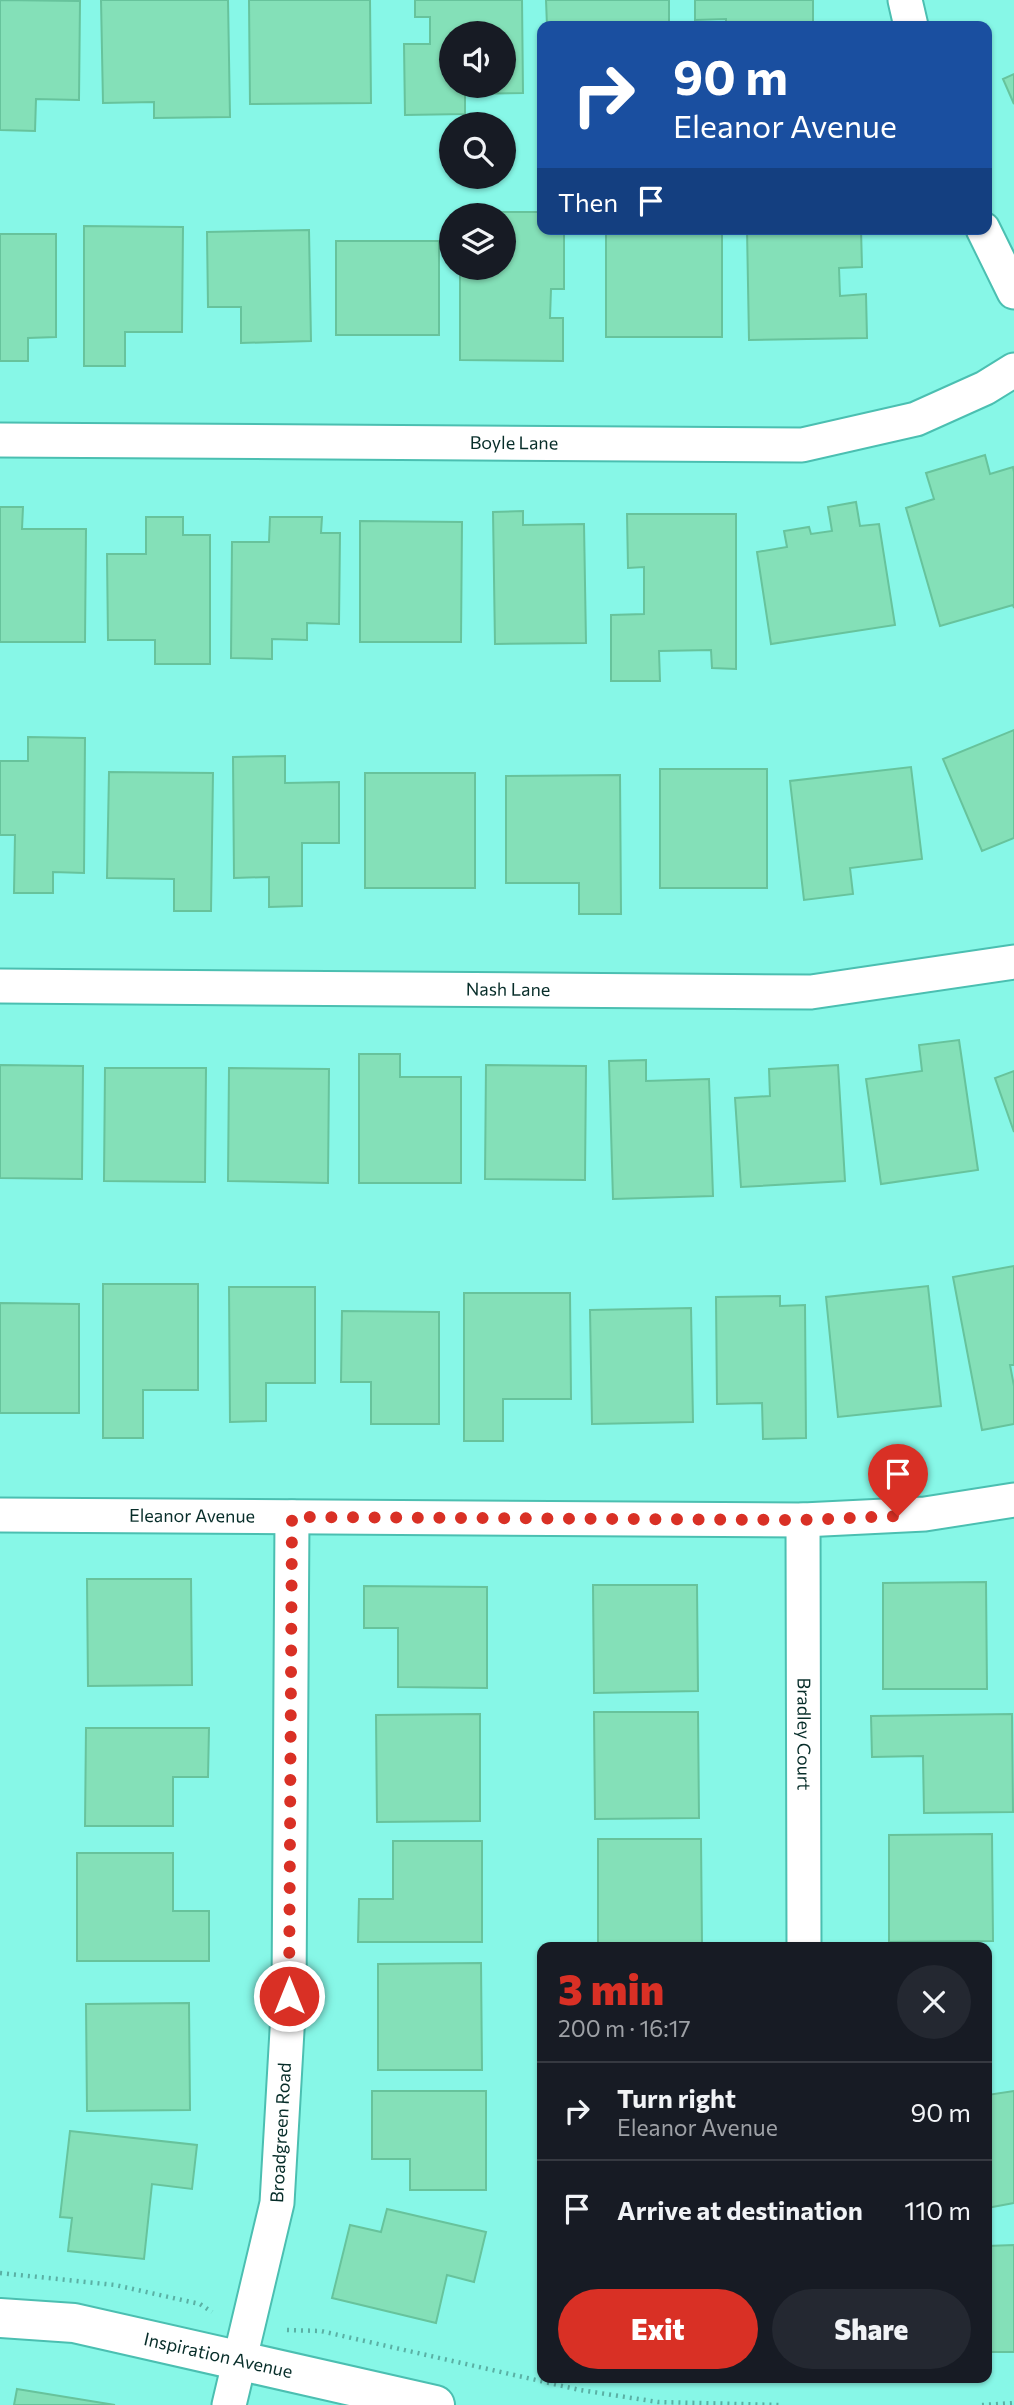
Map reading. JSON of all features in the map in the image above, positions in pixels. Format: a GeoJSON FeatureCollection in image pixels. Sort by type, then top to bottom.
{"type":"FeatureCollection","features":[{"type":"Feature","properties":{"kind":"street"},"geometry":{"type":"LineString","coordinates":[[905,0],[910,21]]}},
{"type":"Feature","properties":{"kind":"street"},"geometry":{"type":"LineString","coordinates":[[986,235],[1014,292]]}},
{"type":"Feature","properties":{"kind":"street","name":"Boyle Lane"},"geometry":{"type":"LineString","coordinates":[[0,440],[802,445],[916,419],[985,388],[1014,370]]}},
{"type":"Feature","properties":{"kind":"street","name":"Nash Lane"},"geometry":{"type":"LineString","coordinates":[[0,986],[811,992],[1014,962]]}},
{"type":"Feature","properties":{"kind":"street","name":"Eleanor Avenue"},"geometry":{"type":"LineString","coordinates":[[0,1515],[803,1520],[925,1514],[1014,1500]]}},
{"type":"Feature","properties":{"kind":"street","name":"Broadgreen Road"},"geometry":{"type":"LineString","coordinates":[[229,2405],[277,2203],[279,2175],[289,1996],[292,1517]]}},
{"type":"Feature","properties":{"kind":"street","name":"Bradley Court"},"geometry":{"type":"LineString","coordinates":[[803,1520],[804,1942]]}},
{"type":"Feature","properties":{"kind":"street","name":"Inspiration Avenue"},"geometry":{"type":"LineString","coordinates":[[0,2318],[74,2323],[435,2405]]}},
{"type":"Feature","properties":{"kind":"path"},"geometry":{"type":"LineString","coordinates":[[0,2273],[115,2285],[200,2304],[212,2312]]}},
{"type":"Feature","properties":{"kind":"path"},"geometry":{"type":"LineString","coordinates":[[282,2330],[321,2331],[537,2379]]}},
{"type":"Feature","properties":{"kind":"path"},"geometry":{"type":"LineString","coordinates":[[553,2383],[645,2400],[779,2405]]}},
{"type":"Feature","properties":{"kind":"path"},"geometry":{"type":"LineString","coordinates":[[982,2405],[1014,2403]]}},
{"type":"Feature","properties":{"kind":"building"},"geometry":{"type":"Polygon","coordinates":[[[0,0],[80,1],[79,100],[36,99],[35,131],[0,130],[0,0]]]}},
{"type":"Feature","properties":{"kind":"building"},"geometry":{"type":"Polygon","coordinates":[[[101,0],[228,0],[230,117],[154,118],[154,102],[103,103],[101,0]]]}},
{"type":"Feature","properties":{"kind":"building"},"geometry":{"type":"Polygon","coordinates":[[[249,0],[370,0],[371,103],[250,104],[249,0]]]}},
{"type":"Feature","properties":{"kind":"building"},"geometry":{"type":"Polygon","coordinates":[[[415,0],[522,0],[523,93],[516,93],[516,21],[439,21],[439,98],[465,98],[465,112],[405,115],[404,44],[430,44],[430,17],[415,17],[415,0]]]}},
{"type":"Feature","properties":{"kind":"building"},"geometry":{"type":"Polygon","coordinates":[[[546,0],[669,0],[669,21],[547,21],[546,0]]]}},
{"type":"Feature","properties":{"kind":"building"},"geometry":{"type":"Polygon","coordinates":[[[695,0],[813,0],[813,21],[695,20],[695,0]]]}},
{"type":"Feature","properties":{"kind":"building"},"geometry":{"type":"Polygon","coordinates":[[[1014,74],[1014,104],[1003,79],[1014,74]]]}},
{"type":"Feature","properties":{"kind":"building"},"geometry":{"type":"Polygon","coordinates":[[[516,212],[537,212],[537,235],[564,235],[564,289],[551,289],[550,318],[563,318],[563,361],[460,360],[460,280],[516,280],[516,212]]]}},
{"type":"Feature","properties":{"kind":"building"},"geometry":{"type":"Polygon","coordinates":[[[84,226],[183,227],[182,332],[125,332],[125,366],[84,366],[84,226]]]}},
{"type":"Feature","properties":{"kind":"building"},"geometry":{"type":"Polygon","coordinates":[[[309,230],[311,341],[241,343],[241,307],[208,307],[207,232],[309,230]]]}},
{"type":"Feature","properties":{"kind":"building"},"geometry":{"type":"Polygon","coordinates":[[[0,234],[56,234],[56,337],[28,338],[28,361],[0,361],[0,234]]]}},
{"type":"Feature","properties":{"kind":"building"},"geometry":{"type":"Polygon","coordinates":[[[606,235],[722,235],[722,337],[606,337],[606,235]]]}},
{"type":"Feature","properties":{"kind":"building"},"geometry":{"type":"Polygon","coordinates":[[[747,235],[861,235],[862,267],[839,268],[840,296],[866,294],[867,338],[749,340],[747,235]]]}},
{"type":"Feature","properties":{"kind":"building"},"geometry":{"type":"Polygon","coordinates":[[[336,241],[439,241],[439,335],[336,335],[336,241]]]}},
{"type":"Feature","properties":{"kind":"building"},"geometry":{"type":"Polygon","coordinates":[[[985,455],[990,474],[1013,467],[1014,472],[1014,608],[1013,605],[940,626],[906,508],[934,499],[926,473],[985,455]]]}},
{"type":"Feature","properties":{"kind":"building"},"geometry":{"type":"Polygon","coordinates":[[[856,502],[860,526],[879,524],[895,625],[771,644],[757,552],[787,547],[784,531],[809,527],[811,534],[832,531],[828,507],[856,502]]]}},
{"type":"Feature","properties":{"kind":"building"},"geometry":{"type":"Polygon","coordinates":[[[0,507],[23,507],[22,529],[86,529],[85,642],[0,642],[0,507]]]}},
{"type":"Feature","properties":{"kind":"building"},"geometry":{"type":"Polygon","coordinates":[[[523,511],[523,525],[584,524],[586,643],[495,644],[493,512],[523,511]]]}},
{"type":"Feature","properties":{"kind":"building"},"geometry":{"type":"Polygon","coordinates":[[[627,514],[736,514],[736,669],[712,668],[711,650],[659,651],[660,681],[611,681],[611,615],[644,614],[644,567],[628,568],[627,514]]]}},
{"type":"Feature","properties":{"kind":"building"},"geometry":{"type":"Polygon","coordinates":[[[146,517],[183,517],[183,535],[210,535],[210,664],[155,664],[155,640],[108,640],[107,554],[146,554],[146,517]]]}},
{"type":"Feature","properties":{"kind":"building"},"geometry":{"type":"Polygon","coordinates":[[[270,517],[322,517],[321,533],[340,533],[339,624],[307,623],[307,640],[272,639],[272,659],[231,658],[232,542],[269,542],[270,517]]]}},
{"type":"Feature","properties":{"kind":"building"},"geometry":{"type":"Polygon","coordinates":[[[360,521],[462,522],[461,642],[360,642],[360,521]]]}},
{"type":"Feature","properties":{"kind":"building"},"geometry":{"type":"Polygon","coordinates":[[[1014,730],[1014,838],[982,851],[943,759],[1014,730]]]}},
{"type":"Feature","properties":{"kind":"building"},"geometry":{"type":"Polygon","coordinates":[[[28,737],[85,738],[84,873],[53,872],[53,893],[14,893],[15,835],[0,835],[0,761],[28,761],[28,737]]]}},
{"type":"Feature","properties":{"kind":"building"},"geometry":{"type":"Polygon","coordinates":[[[285,756],[285,783],[339,782],[339,843],[302,843],[302,906],[269,907],[269,877],[234,878],[233,757],[285,756]]]}},
{"type":"Feature","properties":{"kind":"building"},"geometry":{"type":"Polygon","coordinates":[[[911,767],[922,859],[850,868],[853,894],[804,900],[790,781],[911,767]]]}},
{"type":"Feature","properties":{"kind":"building"},"geometry":{"type":"Polygon","coordinates":[[[660,769],[767,769],[767,888],[660,888],[660,769]]]}},
{"type":"Feature","properties":{"kind":"building"},"geometry":{"type":"Polygon","coordinates":[[[109,772],[213,773],[211,911],[174,911],[174,879],[107,878],[109,772]]]}},
{"type":"Feature","properties":{"kind":"building"},"geometry":{"type":"Polygon","coordinates":[[[365,773],[475,773],[475,888],[365,888],[365,773]]]}},
{"type":"Feature","properties":{"kind":"building"},"geometry":{"type":"Polygon","coordinates":[[[620,775],[621,914],[579,914],[579,883],[506,883],[506,776],[620,775]]]}},
{"type":"Feature","properties":{"kind":"building"},"geometry":{"type":"Polygon","coordinates":[[[959,1040],[978,1170],[881,1184],[866,1079],[922,1071],[919,1045],[959,1040]]]}},
{"type":"Feature","properties":{"kind":"building"},"geometry":{"type":"Polygon","coordinates":[[[359,1054],[400,1054],[400,1077],[461,1077],[461,1183],[359,1183],[359,1054]]]}},
{"type":"Feature","properties":{"kind":"building"},"geometry":{"type":"Polygon","coordinates":[[[646,1060],[646,1081],[709,1079],[713,1196],[613,1199],[609,1061],[646,1060]]]}},
{"type":"Feature","properties":{"kind":"building"},"geometry":{"type":"Polygon","coordinates":[[[0,1065],[83,1066],[82,1179],[0,1178],[0,1065]]]}},
{"type":"Feature","properties":{"kind":"building"},"geometry":{"type":"Polygon","coordinates":[[[486,1065],[586,1066],[585,1180],[485,1179],[486,1065]]]}},
{"type":"Feature","properties":{"kind":"building"},"geometry":{"type":"Polygon","coordinates":[[[838,1065],[845,1181],[741,1187],[735,1098],[770,1096],[769,1069],[838,1065]]]}},
{"type":"Feature","properties":{"kind":"building"},"geometry":{"type":"Polygon","coordinates":[[[105,1068],[206,1068],[205,1182],[104,1181],[105,1068]]]}},
{"type":"Feature","properties":{"kind":"building"},"geometry":{"type":"Polygon","coordinates":[[[229,1068],[329,1069],[328,1183],[228,1181],[229,1068]]]}},
{"type":"Feature","properties":{"kind":"building"},"geometry":{"type":"Polygon","coordinates":[[[1014,1071],[1014,1132],[995,1078],[1014,1071]]]}},
{"type":"Feature","properties":{"kind":"building"},"geometry":{"type":"Polygon","coordinates":[[[1014,1266],[1014,1365],[1010,1365],[1014,1386],[1014,1424],[982,1430],[953,1277],[1014,1266]]]}},
{"type":"Feature","properties":{"kind":"building"},"geometry":{"type":"Polygon","coordinates":[[[103,1284],[198,1284],[198,1390],[143,1390],[143,1438],[103,1438],[103,1284]]]}},
{"type":"Feature","properties":{"kind":"building"},"geometry":{"type":"Polygon","coordinates":[[[928,1286],[941,1406],[838,1417],[826,1297],[928,1286]]]}},
{"type":"Feature","properties":{"kind":"building"},"geometry":{"type":"Polygon","coordinates":[[[229,1287],[315,1287],[315,1383],[266,1383],[266,1421],[230,1422],[229,1287]]]}},
{"type":"Feature","properties":{"kind":"building"},"geometry":{"type":"Polygon","coordinates":[[[464,1293],[570,1293],[571,1399],[503,1399],[503,1441],[464,1441],[464,1293]]]}},
{"type":"Feature","properties":{"kind":"building"},"geometry":{"type":"Polygon","coordinates":[[[780,1296],[780,1306],[805,1305],[806,1438],[763,1439],[762,1403],[717,1404],[716,1297],[780,1296]]]}},
{"type":"Feature","properties":{"kind":"building"},"geometry":{"type":"Polygon","coordinates":[[[0,1303],[79,1304],[79,1413],[0,1413],[0,1303]]]}},
{"type":"Feature","properties":{"kind":"building"},"geometry":{"type":"Polygon","coordinates":[[[691,1308],[693,1422],[592,1424],[590,1310],[691,1308]]]}},
{"type":"Feature","properties":{"kind":"building"},"geometry":{"type":"Polygon","coordinates":[[[342,1311],[439,1312],[439,1424],[371,1424],[371,1382],[341,1382],[342,1311]]]}},
{"type":"Feature","properties":{"kind":"building"},"geometry":{"type":"Polygon","coordinates":[[[87,1579],[191,1579],[192,1685],[88,1686],[87,1579]]]}},
{"type":"Feature","properties":{"kind":"building"},"geometry":{"type":"Polygon","coordinates":[[[986,1582],[987,1689],[883,1689],[883,1583],[986,1582]]]}},
{"type":"Feature","properties":{"kind":"building"},"geometry":{"type":"Polygon","coordinates":[[[593,1585],[697,1585],[698,1691],[594,1693],[593,1585]]]}},
{"type":"Feature","properties":{"kind":"building"},"geometry":{"type":"Polygon","coordinates":[[[364,1586],[487,1587],[487,1688],[398,1687],[398,1628],[364,1628],[364,1586]]]}},
{"type":"Feature","properties":{"kind":"building"},"geometry":{"type":"Polygon","coordinates":[[[594,1712],[698,1712],[699,1818],[595,1819],[594,1712]]]}},
{"type":"Feature","properties":{"kind":"building"},"geometry":{"type":"Polygon","coordinates":[[[480,1714],[480,1821],[377,1822],[376,1715],[480,1714]]]}},
{"type":"Feature","properties":{"kind":"building"},"geometry":{"type":"Polygon","coordinates":[[[1012,1714],[1013,1812],[924,1813],[923,1756],[872,1757],[871,1716],[1012,1714]]]}},
{"type":"Feature","properties":{"kind":"building"},"geometry":{"type":"Polygon","coordinates":[[[86,1728],[209,1728],[208,1777],[173,1777],[173,1826],[85,1826],[86,1728]]]}},
{"type":"Feature","properties":{"kind":"building"},"geometry":{"type":"Polygon","coordinates":[[[992,1834],[993,1941],[889,1942],[889,1835],[992,1834]]]}},
{"type":"Feature","properties":{"kind":"building"},"geometry":{"type":"Polygon","coordinates":[[[598,1839],[701,1839],[702,1942],[598,1942],[598,1839]]]}},
{"type":"Feature","properties":{"kind":"building"},"geometry":{"type":"Polygon","coordinates":[[[393,1841],[482,1841],[482,1942],[358,1942],[359,1899],[393,1899],[393,1841]]]}},
{"type":"Feature","properties":{"kind":"building"},"geometry":{"type":"Polygon","coordinates":[[[77,1853],[173,1853],[173,1911],[209,1911],[209,1961],[77,1961],[77,1853]]]}},
{"type":"Feature","properties":{"kind":"building"},"geometry":{"type":"Polygon","coordinates":[[[481,1963],[482,2070],[378,2070],[378,1964],[481,1963]]]}},
{"type":"Feature","properties":{"kind":"building"},"geometry":{"type":"Polygon","coordinates":[[[189,2003],[190,2110],[87,2111],[86,2004],[189,2003]]]}},
{"type":"Feature","properties":{"kind":"building"},"geometry":{"type":"Polygon","coordinates":[[[372,2091],[486,2091],[486,2190],[410,2190],[410,2159],[372,2159],[372,2091]]]}},
{"type":"Feature","properties":{"kind":"building"},"geometry":{"type":"Polygon","coordinates":[[[1014,2091],[1014,2203],[992,2207],[992,2094],[1014,2091]]]}},
{"type":"Feature","properties":{"kind":"building"},"geometry":{"type":"Polygon","coordinates":[[[70,2131],[197,2145],[192,2189],[152,2184],[144,2259],[68,2251],[72,2218],[60,2217],[70,2131]]]}},
{"type":"Feature","properties":{"kind":"building"},"geometry":{"type":"Polygon","coordinates":[[[387,2209],[486,2232],[474,2282],[447,2275],[436,2323],[332,2298],[350,2225],[381,2232],[387,2209]]]}},
{"type":"Feature","properties":{"kind":"building"},"geometry":{"type":"Polygon","coordinates":[[[1014,2245],[1014,2352],[992,2352],[992,2246],[1014,2245]]]}},
{"type":"Feature","properties":{"kind":"building"},"geometry":{"type":"Polygon","coordinates":[[[17,2389],[115,2405],[14,2405],[17,2389]]]}},
{"type":"Feature","properties":{"kind":"route"},"geometry":{"type":"LineString","coordinates":[[289,1996],[292,1517],[803,1520],[898,1516]]}}]}
